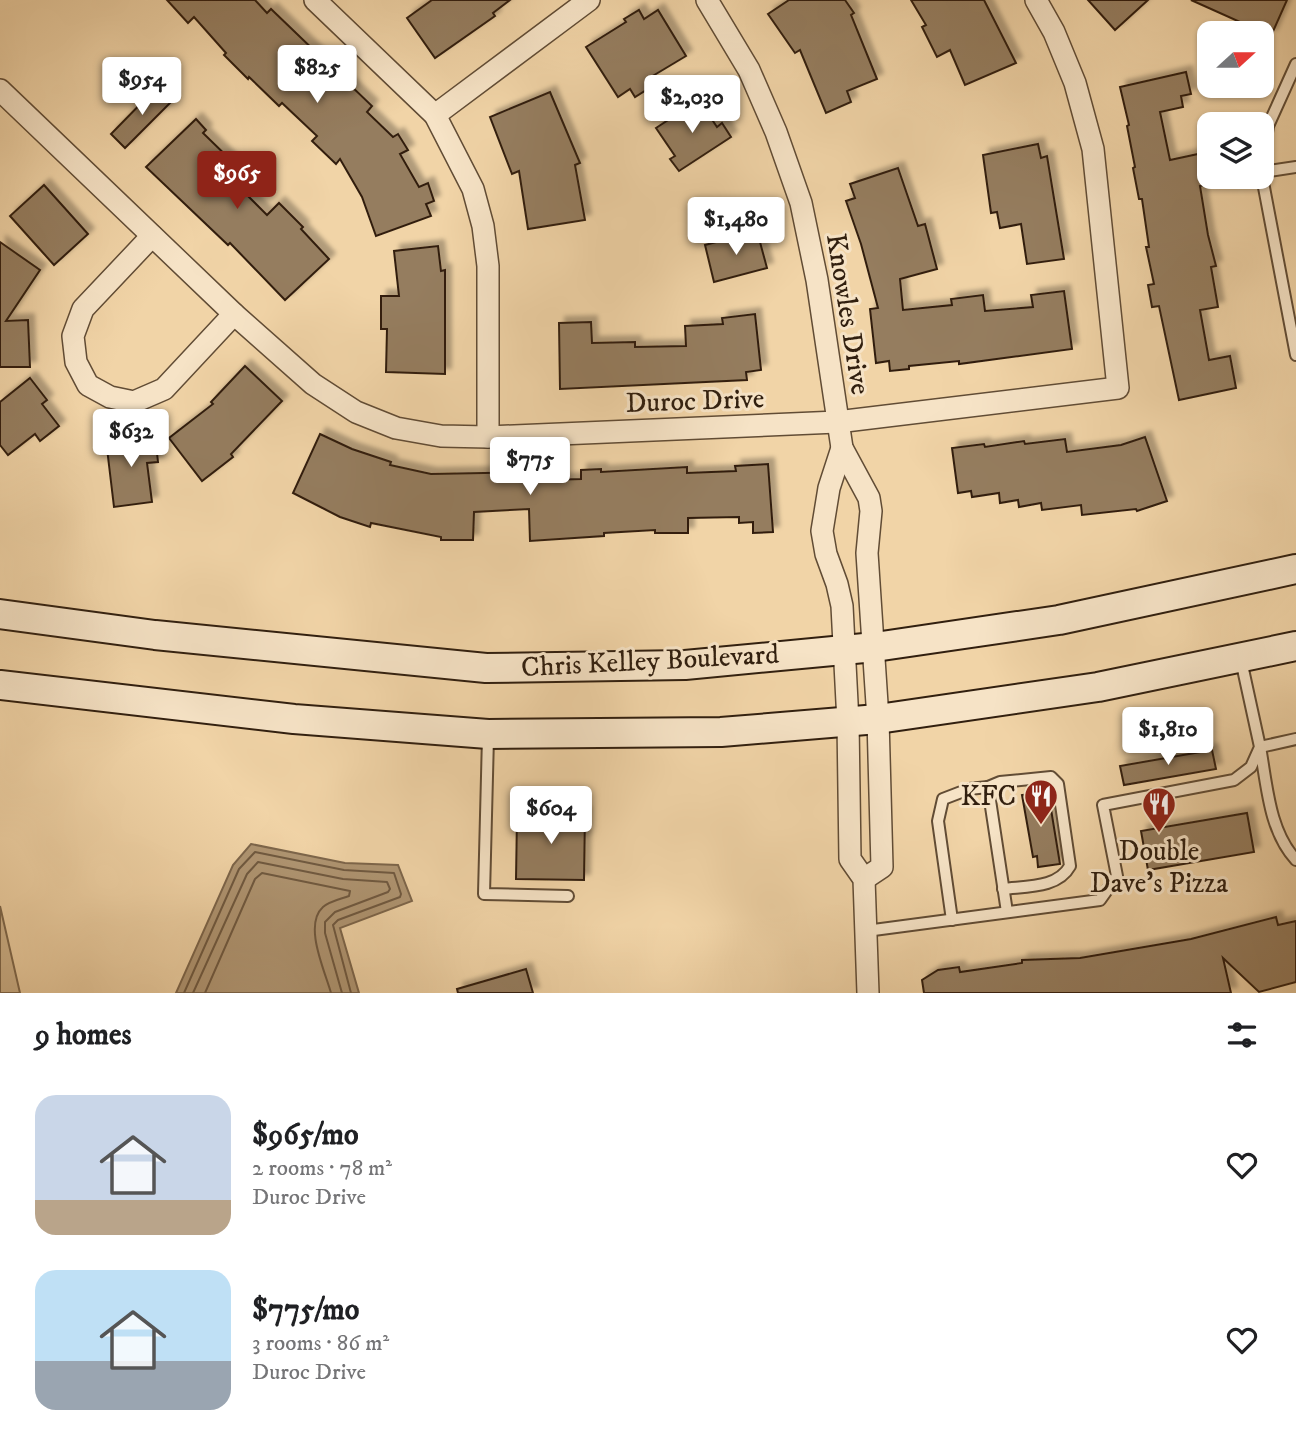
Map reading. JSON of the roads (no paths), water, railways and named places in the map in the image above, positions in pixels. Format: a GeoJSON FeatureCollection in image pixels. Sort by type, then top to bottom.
{"type":"FeatureCollection","features":[{"type":"Feature","properties":{"kind":"main road","name":"Chris Kelley Boulevard"},"geometry":{"type":"LineString","coordinates":[[0,614],[155,635],[486,668],[685,665],[875,647],[1059,620],[1296,569]]}},
{"type":"Feature","properties":{"kind":"main road"},"geometry":{"type":"LineString","coordinates":[[0,685],[295,719],[488,734],[721,732],[878,719],[1098,687],[1296,646]]}},
{"type":"Feature","properties":{"kind":"street"},"geometry":{"type":"LineString","coordinates":[[315,0],[435,116],[473,190],[483,226],[488,266],[488,437]]}},
{"type":"Feature","properties":{"kind":"street"},"geometry":{"type":"LineString","coordinates":[[435,116],[589,0]]}},
{"type":"Feature","properties":{"kind":"street","name":"Knowles Drive"},"geometry":{"type":"LineString","coordinates":[[708,0],[749,70],[776,132],[801,203],[817,280],[842,448],[869,498],[871,511],[867,553],[875,647],[882,867],[864,879]]}},
{"type":"Feature","properties":{"kind":"street","name":"Duroc Drive"},"geometry":{"type":"LineString","coordinates":[[0,90],[234,314],[313,384],[356,412],[396,428],[441,436],[488,437],[837,422],[1118,388],[1093,149],[1075,83],[1054,32],[1036,0]]}},
{"type":"Feature","properties":{"kind":"street"},"geometry":{"type":"LineString","coordinates":[[152,236],[83,309],[73,336],[76,362],[88,385],[110,397],[134,402],[164,389],[234,314]]}},
{"type":"Feature","properties":{"kind":"street","name":"Knowles Drive"},"geometry":{"type":"LineString","coordinates":[[842,448],[829,488],[822,531],[842,606],[848,722],[850,859],[864,879],[868,993]]}},
{"type":"Feature","properties":{"kind":"lane"},"geometry":{"type":"LineString","coordinates":[[1274,113],[1296,64]]}},
{"type":"Feature","properties":{"kind":"lane"},"geometry":{"type":"LineString","coordinates":[[1274,172],[1296,167]]}},
{"type":"Feature","properties":{"kind":"lane"},"geometry":{"type":"LineString","coordinates":[[1265,189],[1296,355]]}},
{"type":"Feature","properties":{"kind":"lane"},"geometry":{"type":"LineString","coordinates":[[1241,657],[1272,813],[1286,849],[1296,860]]}},
{"type":"Feature","properties":{"kind":"lane"},"geometry":{"type":"LineString","coordinates":[[488,734],[484,894],[568,896]]}},
{"type":"Feature","properties":{"kind":"lane"},"geometry":{"type":"LineString","coordinates":[[1260,747],[1296,739]]}},
{"type":"Feature","properties":{"kind":"lane"},"geometry":{"type":"LineString","coordinates":[[866,931],[1100,900],[1117,876],[1103,805],[1234,780],[1251,767],[1260,747]]}},
{"type":"Feature","properties":{"kind":"lane"},"geometry":{"type":"LineString","coordinates":[[952,920],[938,821],[943,799],[1000,782],[1051,777],[1058,784],[1070,866],[1065,875],[1057,881],[1003,889]]}},
{"type":"Feature","properties":{"kind":"lane"},"geometry":{"type":"LineString","coordinates":[[988,787],[1007,912]]}},
{"type":"Feature","properties":{"kind":"water"},"geometry":{"type":"Polygon","coordinates":[[[251,844],[345,863],[398,865],[412,901],[340,928],[359,993],[176,993],[233,865],[251,844]]]}},
{"type":"Feature","properties":{"kind":"place","name":"KFC"},"geometry":{"type":"Point","coordinates":[1041,826]}},
{"type":"Feature","properties":{"kind":"place","name":"Double Dave's Pizza"},"geometry":{"type":"Point","coordinates":[1159,834]}}]}
